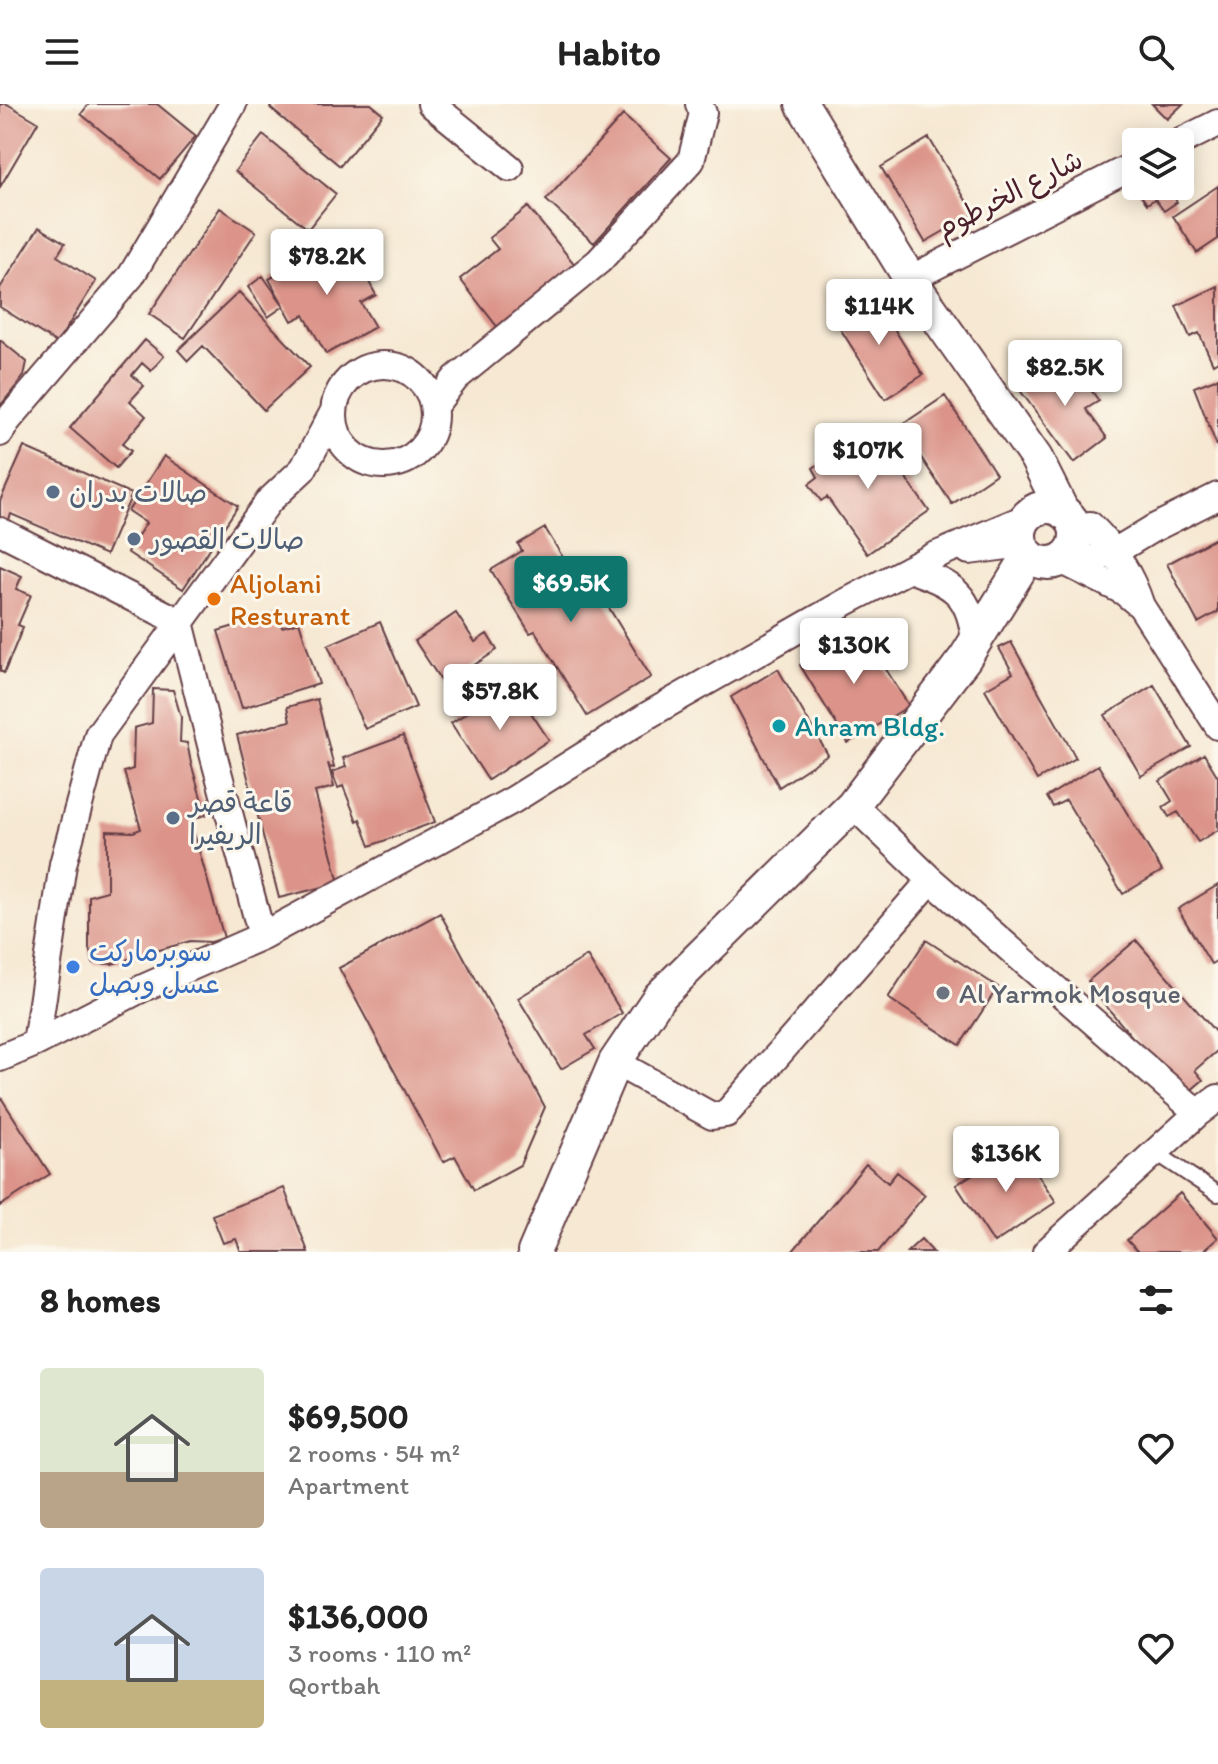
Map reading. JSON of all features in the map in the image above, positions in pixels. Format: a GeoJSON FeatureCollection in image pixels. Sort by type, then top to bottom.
{"type":"FeatureCollection","features":[{"type":"Feature","properties":{"kind":"street"},"geometry":{"type":"LineString","coordinates":[[0,433],[131,276],[233,104]]}},
{"type":"Feature","properties":{"kind":"street"},"geometry":{"type":"LineString","coordinates":[[431,104],[510,168]]}},
{"type":"Feature","properties":{"kind":"street"},"geometry":{"type":"LineString","coordinates":[[434,406],[456,378],[599,261],[691,161],[703,113],[699,104]]}},
{"type":"Feature","properties":{"kind":"street"},"geometry":{"type":"LineString","coordinates":[[534,1252],[615,1062],[659,997],[853,805],[970,650],[1002,630],[1049,534],[1036,458],[910,279],[802,104]]}},
{"type":"Feature","properties":{"kind":"street"},"geometry":{"type":"LineString","coordinates":[[1194,135],[1218,123]]}},
{"type":"Feature","properties":{"kind":"street","name":"شارع الخرطوم"},"geometry":{"type":"LineString","coordinates":[[910,279],[1122,171]]}},
{"type":"Feature","properties":{"kind":"street"},"geometry":{"type":"LineString","coordinates":[[389,364],[405,368],[418,377],[428,390],[434,406],[434,423],[428,440],[418,453],[403,462],[386,465],[369,463],[354,455],[335,428],[337,395],[358,371],[373,365],[389,364]]}},
{"type":"Feature","properties":{"kind":"street"},"geometry":{"type":"LineString","coordinates":[[418,377],[456,378]]}},
{"type":"Feature","properties":{"kind":"street"},"geometry":{"type":"LineString","coordinates":[[36,1043],[63,864],[98,735],[269,501],[303,469],[334,411]]}},
{"type":"Feature","properties":{"kind":"street"},"geometry":{"type":"LineString","coordinates":[[303,469],[354,455]]}},
{"type":"Feature","properties":{"kind":"street"},"geometry":{"type":"LineString","coordinates":[[1049,534],[1092,559],[1114,552],[1218,496]]}},
{"type":"Feature","properties":{"kind":"street"},"geometry":{"type":"LineString","coordinates":[[0,1058],[143,988],[262,936],[513,800],[650,714],[846,602],[934,556],[1049,534],[1152,529]]}},
{"type":"Feature","properties":{"kind":"street"},"geometry":{"type":"LineString","coordinates":[[0,531],[180,622],[262,936]]}},
{"type":"Feature","properties":{"kind":"street"},"geometry":{"type":"LineString","coordinates":[[1049,534],[1114,552],[1134,586],[1141,606],[1218,726]]}},
{"type":"Feature","properties":{"kind":"street"},"geometry":{"type":"LineString","coordinates":[[1049,534],[1141,606]]}},
{"type":"Feature","properties":{"kind":"street"},"geometry":{"type":"LineString","coordinates":[[909,569],[939,579],[954,589],[964,601],[974,627],[970,650]]}},
{"type":"Feature","properties":{"kind":"street"},"geometry":{"type":"LineString","coordinates":[[853,805],[931,880],[1208,1105],[1046,1252]]}},
{"type":"Feature","properties":{"kind":"street"},"geometry":{"type":"LineString","coordinates":[[615,1062],[712,1116],[726,1114],[931,880]]}},
{"type":"Feature","properties":{"kind":"lane"},"geometry":{"type":"LineString","coordinates":[[1155,1152],[1218,1194]]}},
{"type":"Feature","properties":{"kind":"building"},"geometry":{"type":"Polygon","coordinates":[[[0,104],[7,104],[38,122],[0,187],[0,104]]]}},
{"type":"Feature","properties":{"kind":"building"},"geometry":{"type":"Polygon","coordinates":[[[89,104],[157,104],[196,136],[160,179],[81,114],[89,104]]]}},
{"type":"Feature","properties":{"kind":"building"},"geometry":{"type":"Polygon","coordinates":[[[273,104],[371,104],[383,114],[340,166],[270,108],[273,104]]]}},
{"type":"Feature","properties":{"kind":"building"},"geometry":{"type":"Polygon","coordinates":[[[1152,104],[1183,104],[1167,119],[1152,104]]]}},
{"type":"Feature","properties":{"kind":"building"},"geometry":{"type":"Polygon","coordinates":[[[623,115],[671,158],[594,243],[546,200],[623,115]]]}},
{"type":"Feature","properties":{"kind":"building"},"geometry":{"type":"Polygon","coordinates":[[[263,135],[336,194],[308,229],[235,171],[263,135]]]}},
{"type":"Feature","properties":{"kind":"building"},"geometry":{"type":"Polygon","coordinates":[[[929,138],[974,214],[925,242],[881,167],[929,138]]]}},
{"type":"Feature","properties":{"kind":"building"},"geometry":{"type":"Polygon","coordinates":[[[1218,186],[1218,239],[1197,253],[1173,216],[1218,186]]]}},
{"type":"Feature","properties":{"kind":"building"},"geometry":{"type":"Polygon","coordinates":[[[1156,200],[1176,200],[1177,202],[1164,211],[1156,200]]]}},
{"type":"Feature","properties":{"kind":"building"},"geometry":{"type":"Polygon","coordinates":[[[528,207],[576,266],[499,329],[460,279],[498,249],[489,238],[528,207]]]}},
{"type":"Feature","properties":{"kind":"building"},"geometry":{"type":"Polygon","coordinates":[[[220,208],[256,232],[185,338],[149,314],[220,208]]]}},
{"type":"Feature","properties":{"kind":"building"},"geometry":{"type":"Polygon","coordinates":[[[39,227],[65,243],[57,256],[96,281],[57,343],[0,307],[0,288],[39,227]]]}},
{"type":"Feature","properties":{"kind":"building"},"geometry":{"type":"Polygon","coordinates":[[[333,244],[343,262],[355,256],[376,295],[361,303],[375,327],[326,354],[304,315],[292,321],[269,279],[333,244]]]}},
{"type":"Feature","properties":{"kind":"building"},"geometry":{"type":"Polygon","coordinates":[[[263,276],[284,306],[268,317],[248,287],[263,276]]]}},
{"type":"Feature","properties":{"kind":"building"},"geometry":{"type":"Polygon","coordinates":[[[1218,286],[1218,361],[1213,364],[1199,333],[1190,337],[1176,306],[1218,286]]]}},
{"type":"Feature","properties":{"kind":"building"},"geometry":{"type":"Polygon","coordinates":[[[239,292],[310,367],[264,410],[203,346],[188,361],[178,350],[239,292]]]}},
{"type":"Feature","properties":{"kind":"building"},"geometry":{"type":"Polygon","coordinates":[[[873,295],[923,375],[885,399],[834,319],[873,295]]]}},
{"type":"Feature","properties":{"kind":"building"},"geometry":{"type":"Polygon","coordinates":[[[0,340],[27,362],[24,376],[0,406],[0,340]]]}},
{"type":"Feature","properties":{"kind":"building"},"geometry":{"type":"Polygon","coordinates":[[[145,340],[164,356],[151,371],[142,363],[132,375],[144,386],[130,401],[146,416],[122,444],[131,451],[116,468],[70,428],[145,340]]]}},
{"type":"Feature","properties":{"kind":"building"},"geometry":{"type":"Polygon","coordinates":[[[1065,355],[1099,401],[1086,409],[1107,438],[1074,463],[1019,389],[1065,355]]]}},
{"type":"Feature","properties":{"kind":"building"},"geometry":{"type":"Polygon","coordinates":[[[1218,378],[1218,449],[1194,387],[1218,378]]]}},
{"type":"Feature","properties":{"kind":"building"},"geometry":{"type":"Polygon","coordinates":[[[945,396],[996,474],[952,504],[900,426],[945,396]]]}},
{"type":"Feature","properties":{"kind":"building"},"geometry":{"type":"Polygon","coordinates":[[[871,428],[929,511],[867,554],[827,497],[821,501],[809,484],[818,477],[813,468],[871,428]]]}},
{"type":"Feature","properties":{"kind":"building"},"geometry":{"type":"Polygon","coordinates":[[[24,447],[132,494],[106,555],[11,514],[7,525],[0,522],[0,501],[24,447]]]}},
{"type":"Feature","properties":{"kind":"building"},"geometry":{"type":"Polygon","coordinates":[[[164,456],[238,506],[183,589],[127,552],[146,523],[128,511],[164,456]]]}},
{"type":"Feature","properties":{"kind":"building"},"geometry":{"type":"Polygon","coordinates":[[[545,528],[587,597],[598,590],[651,677],[587,716],[535,631],[530,633],[491,570],[522,551],[518,544],[545,528]]]}},
{"type":"Feature","properties":{"kind":"building"},"geometry":{"type":"Polygon","coordinates":[[[1218,537],[1218,612],[1198,623],[1167,564],[1218,537]]]}},
{"type":"Feature","properties":{"kind":"building"},"geometry":{"type":"Polygon","coordinates":[[[0,566],[22,576],[16,589],[31,595],[18,625],[23,627],[4,673],[0,671],[0,566]]]}},
{"type":"Feature","properties":{"kind":"building"},"geometry":{"type":"Polygon","coordinates":[[[278,613],[282,627],[299,622],[319,684],[242,708],[218,631],[278,613]]]}},
{"type":"Feature","properties":{"kind":"building"},"geometry":{"type":"Polygon","coordinates":[[[456,613],[475,642],[487,634],[497,650],[444,685],[415,641],[456,613]]]}},
{"type":"Feature","properties":{"kind":"building"},"geometry":{"type":"Polygon","coordinates":[[[380,622],[416,707],[365,729],[328,645],[380,622]]]}},
{"type":"Feature","properties":{"kind":"building"},"geometry":{"type":"Polygon","coordinates":[[[860,628],[909,706],[848,743],[800,665],[860,628]]]}},
{"type":"Feature","properties":{"kind":"building"},"geometry":{"type":"Polygon","coordinates":[[[1011,642],[1076,758],[1037,780],[985,689],[1013,673],[999,648],[1011,642]]]}},
{"type":"Feature","properties":{"kind":"building","name":"Ahram Bldg."},"geometry":{"type":"Polygon","coordinates":[[[778,669],[828,755],[779,787],[731,697],[778,669]]]}},
{"type":"Feature","properties":{"kind":"building"},"geometry":{"type":"Polygon","coordinates":[[[512,684],[549,740],[488,780],[451,723],[512,684]]]}},
{"type":"Feature","properties":{"kind":"building"},"geometry":{"type":"Polygon","coordinates":[[[1154,685],[1191,747],[1141,776],[1105,715],[1154,685]]]}},
{"type":"Feature","properties":{"kind":"building"},"geometry":{"type":"Polygon","coordinates":[[[153,689],[173,690],[181,717],[180,742],[187,743],[206,815],[190,819],[224,938],[211,942],[190,941],[112,964],[93,963],[89,948],[89,896],[107,891],[107,831],[133,832],[141,829],[124,772],[133,769],[134,728],[152,723],[153,689]]]}},
{"type":"Feature","properties":{"kind":"building"},"geometry":{"type":"Polygon","coordinates":[[[317,699],[334,767],[330,768],[328,763],[334,787],[315,792],[339,883],[279,898],[237,735],[290,721],[287,707],[317,699]]]}},
{"type":"Feature","properties":{"kind":"building"},"geometry":{"type":"Polygon","coordinates":[[[403,736],[435,822],[370,846],[360,819],[357,821],[343,786],[338,788],[332,772],[346,767],[343,758],[403,736]]]}},
{"type":"Feature","properties":{"kind":"building"},"geometry":{"type":"Polygon","coordinates":[[[1204,754],[1218,777],[1218,830],[1198,842],[1178,812],[1169,817],[1163,807],[1172,801],[1160,781],[1204,754]]]}},
{"type":"Feature","properties":{"kind":"building"},"geometry":{"type":"Polygon","coordinates":[[[1098,765],[1162,871],[1123,894],[1066,800],[1053,807],[1047,797],[1098,765]]]}},
{"type":"Feature","properties":{"kind":"building"},"geometry":{"type":"Polygon","coordinates":[[[1218,885],[1218,960],[1211,964],[1178,909],[1218,885]]]}},
{"type":"Feature","properties":{"kind":"building"},"geometry":{"type":"Polygon","coordinates":[[[440,913],[545,1107],[520,1165],[474,1190],[455,1156],[443,1162],[339,968],[440,913]]]}},
{"type":"Feature","properties":{"kind":"building","name":"Al Yarmok Mosque"},"geometry":{"type":"Polygon","coordinates":[[[926,940],[998,987],[960,1045],[888,998],[926,940]]]}},
{"type":"Feature","properties":{"kind":"building"},"geometry":{"type":"Polygon","coordinates":[[[1136,940],[1218,1035],[1218,1050],[1195,1070],[1203,1080],[1183,1097],[1088,981],[1136,940]]]}},
{"type":"Feature","properties":{"kind":"building"},"geometry":{"type":"Polygon","coordinates":[[[587,956],[622,1013],[586,1035],[595,1049],[561,1069],[518,998],[587,956]]]}},
{"type":"Feature","properties":{"kind":"building"},"geometry":{"type":"Polygon","coordinates":[[[0,1096],[50,1174],[0,1206],[0,1096]]]}},
{"type":"Feature","properties":{"kind":"building"},"geometry":{"type":"Polygon","coordinates":[[[1018,1145],[1056,1202],[994,1243],[956,1185],[1018,1145]]]}},
{"type":"Feature","properties":{"kind":"building"},"geometry":{"type":"Polygon","coordinates":[[[866,1164],[888,1183],[897,1172],[925,1195],[878,1252],[792,1252],[866,1164]]]}},
{"type":"Feature","properties":{"kind":"building"},"geometry":{"type":"Polygon","coordinates":[[[284,1188],[308,1252],[241,1252],[236,1239],[223,1243],[212,1215],[284,1188]]]}},
{"type":"Feature","properties":{"kind":"building"},"geometry":{"type":"Polygon","coordinates":[[[1180,1193],[1218,1238],[1202,1252],[1138,1252],[1127,1240],[1180,1193]]]}},
{"type":"Feature","properties":{"kind":"building"},"geometry":{"type":"Polygon","coordinates":[[[921,1239],[933,1252],[907,1252],[921,1239]]]}},
{"type":"Feature","properties":{"kind":"place","name":"صالات بدران"},"geometry":{"type":"Point","coordinates":[53,492]}},
{"type":"Feature","properties":{"kind":"place","name":"صالات القصور"},"geometry":{"type":"Point","coordinates":[134,539]}},
{"type":"Feature","properties":{"kind":"place","name":"Aljolani Resturant"},"geometry":{"type":"Point","coordinates":[214,599]}},
{"type":"Feature","properties":{"kind":"place","name":"Ahram Bldg."},"geometry":{"type":"Point","coordinates":[779,726]}},
{"type":"Feature","properties":{"kind":"place","name":"قاعة قصر الريفيرا"},"geometry":{"type":"Point","coordinates":[173,818]}},
{"type":"Feature","properties":{"kind":"place","name":"سوبرماركت عسل وبصل"},"geometry":{"type":"Point","coordinates":[73,967]}},
{"type":"Feature","properties":{"kind":"place","name":"Al Yarmok Mosque"},"geometry":{"type":"Point","coordinates":[943,993]}}]}
